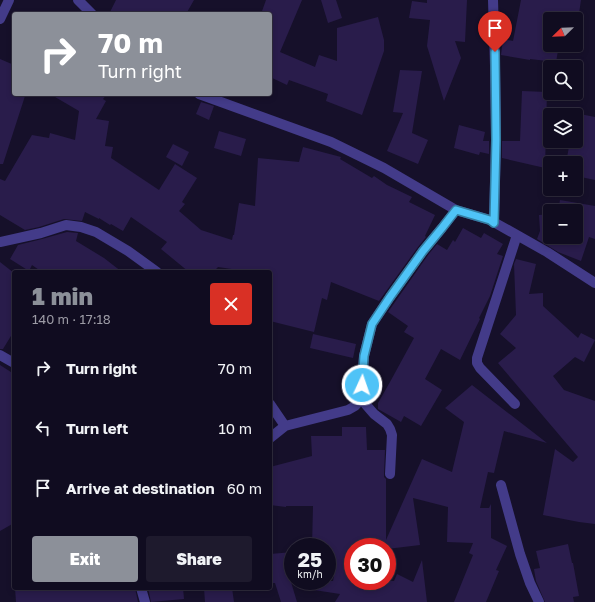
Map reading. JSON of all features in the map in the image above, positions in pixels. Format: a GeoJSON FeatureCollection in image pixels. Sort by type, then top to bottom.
{"type":"FeatureCollection","features":[{"type":"Feature","properties":{"kind":"street"},"geometry":{"type":"LineString","coordinates":[[0,19],[9,0]]}},
{"type":"Feature","properties":{"kind":"street"},"geometry":{"type":"LineString","coordinates":[[78,0],[90,12]]}},
{"type":"Feature","properties":{"kind":"street"},"geometry":{"type":"LineString","coordinates":[[493,0],[496,140],[494,223]]}},
{"type":"Feature","properties":{"kind":"street"},"geometry":{"type":"LineString","coordinates":[[204,96],[331,142],[384,168],[456,210],[490,220],[547,252],[595,283]]}},
{"type":"Feature","properties":{"kind":"street"},"geometry":{"type":"LineString","coordinates":[[272,436],[285,426],[348,410],[355,406],[361,399],[364,356],[372,324],[423,251],[456,210]]}},
{"type":"Feature","properties":{"kind":"street"},"geometry":{"type":"LineString","coordinates":[[0,242],[41,233],[66,225],[81,227],[96,232],[128,251],[154,270]]}},
{"type":"Feature","properties":{"kind":"street"},"geometry":{"type":"LineString","coordinates":[[515,404],[480,368],[477,363],[477,358],[517,235]]}},
{"type":"Feature","properties":{"kind":"street"},"geometry":{"type":"LineString","coordinates":[[0,355],[12,362]]}},
{"type":"Feature","properties":{"kind":"street"},"geometry":{"type":"LineString","coordinates":[[361,399],[374,414],[387,424],[390,429],[392,435],[390,474]]}},
{"type":"Feature","properties":{"kind":"street"},"geometry":{"type":"LineString","coordinates":[[272,407],[285,426]]}},
{"type":"Feature","properties":{"kind":"street"},"geometry":{"type":"LineString","coordinates":[[500,485],[520,554],[530,583],[539,602]]}},
{"type":"Feature","properties":{"kind":"street"},"geometry":{"type":"LineString","coordinates":[[142,590],[145,602]]}},
{"type":"Feature","properties":{"kind":"building"},"geometry":{"type":"Polygon","coordinates":[[[116,0],[194,0],[187,12],[110,12],[116,0]]]}},
{"type":"Feature","properties":{"kind":"building"},"geometry":{"type":"Polygon","coordinates":[[[266,0],[302,0],[280,52],[315,67],[319,55],[337,61],[337,28],[378,17],[384,40],[384,51],[362,115],[326,101],[328,94],[289,80],[287,85],[272,78],[272,12],[262,12],[266,0]]]}},
{"type":"Feature","properties":{"kind":"building"},"geometry":{"type":"Polygon","coordinates":[[[321,0],[336,0],[342,18],[328,23],[321,0]]]}},
{"type":"Feature","properties":{"kind":"building"},"geometry":{"type":"Polygon","coordinates":[[[427,0],[467,0],[465,42],[455,41],[461,58],[444,101],[427,46],[430,20],[409,18],[412,1],[427,3],[427,0]]]}},
{"type":"Feature","properties":{"kind":"building"},"geometry":{"type":"Polygon","coordinates":[[[521,0],[581,0],[579,12],[543,12],[543,52],[558,52],[556,60],[530,60],[501,55],[503,39],[513,41],[521,0]]]}},
{"type":"Feature","properties":{"kind":"building"},"geometry":{"type":"Polygon","coordinates":[[[0,59],[12,64],[12,96],[25,96],[3,164],[0,164],[0,59]]]}},
{"type":"Feature","properties":{"kind":"building"},"geometry":{"type":"Polygon","coordinates":[[[400,70],[422,71],[412,133],[428,140],[418,164],[387,151],[403,113],[393,112],[400,70]]]}},
{"type":"Feature","properties":{"kind":"building"},"geometry":{"type":"Polygon","coordinates":[[[522,91],[543,92],[543,100],[547,100],[547,108],[543,108],[543,148],[546,148],[545,156],[543,156],[543,168],[502,158],[502,141],[520,141],[522,91]]]}},
{"type":"Feature","properties":{"kind":"building"},"geometry":{"type":"Polygon","coordinates":[[[53,96],[105,96],[103,99],[106,101],[96,119],[109,121],[105,146],[113,147],[111,158],[159,190],[175,164],[197,178],[182,202],[185,204],[179,211],[201,230],[232,240],[239,203],[255,206],[258,158],[299,162],[303,147],[341,157],[340,159],[372,178],[374,176],[387,185],[412,197],[409,202],[435,215],[425,236],[426,237],[379,301],[331,282],[327,300],[322,298],[314,332],[272,322],[272,270],[238,270],[218,267],[215,270],[187,270],[161,249],[167,242],[131,217],[123,231],[85,212],[82,221],[64,219],[25,230],[0,215],[0,179],[5,181],[32,135],[49,138],[50,133],[75,140],[79,111],[53,96]]]}},
{"type":"Feature","properties":{"kind":"building"},"geometry":{"type":"Polygon","coordinates":[[[201,102],[214,106],[209,120],[196,114],[201,102]]]}},
{"type":"Feature","properties":{"kind":"building"},"geometry":{"type":"Polygon","coordinates":[[[583,115],[595,117],[595,180],[583,177],[583,156],[567,156],[569,148],[583,148],[583,115]]]}},
{"type":"Feature","properties":{"kind":"building"},"geometry":{"type":"Polygon","coordinates":[[[459,125],[485,132],[483,141],[489,141],[489,154],[480,152],[479,155],[454,148],[459,125]]]}},
{"type":"Feature","properties":{"kind":"building"},"geometry":{"type":"Polygon","coordinates":[[[219,131],[246,139],[241,156],[214,148],[219,131]]]}},
{"type":"Feature","properties":{"kind":"building"},"geometry":{"type":"Polygon","coordinates":[[[173,144],[189,152],[182,166],[166,157],[173,144]]]}},
{"type":"Feature","properties":{"kind":"building"},"geometry":{"type":"Polygon","coordinates":[[[560,200],[595,206],[595,239],[589,237],[581,261],[558,252],[545,244],[583,244],[583,204],[559,204],[560,200]]]}},
{"type":"Feature","properties":{"kind":"building"},"geometry":{"type":"Polygon","coordinates":[[[539,215],[543,215],[543,243],[537,239],[540,231],[539,215]]]}},
{"type":"Feature","properties":{"kind":"building"},"geometry":{"type":"Polygon","coordinates":[[[463,228],[481,238],[484,233],[503,244],[497,254],[503,256],[490,296],[460,360],[441,349],[425,379],[442,390],[421,426],[404,416],[401,422],[378,409],[378,403],[414,338],[404,332],[408,326],[388,312],[437,244],[447,250],[453,240],[455,242],[463,228]]]}},
{"type":"Feature","properties":{"kind":"building"},"geometry":{"type":"Polygon","coordinates":[[[67,232],[78,233],[76,241],[104,258],[119,270],[39,270],[32,265],[30,270],[27,270],[10,259],[18,245],[67,232]]]}},
{"type":"Feature","properties":{"kind":"building"},"geometry":{"type":"Polygon","coordinates":[[[516,259],[536,264],[529,294],[543,293],[543,306],[578,338],[581,333],[595,340],[584,362],[575,357],[553,376],[564,390],[595,401],[595,524],[543,515],[555,449],[573,462],[578,457],[498,363],[516,348],[500,334],[516,315],[514,264],[516,259]]]}},
{"type":"Feature","properties":{"kind":"building"},"geometry":{"type":"Polygon","coordinates":[[[0,262],[12,271],[12,334],[3,349],[0,349],[0,262]]]}},
{"type":"Feature","properties":{"kind":"building"},"geometry":{"type":"Polygon","coordinates":[[[313,334],[356,344],[353,358],[310,348],[313,334]]]}},
{"type":"Feature","properties":{"kind":"building"},"geometry":{"type":"Polygon","coordinates":[[[0,365],[12,373],[12,524],[0,531],[0,365]]]}},
{"type":"Feature","properties":{"kind":"building"},"geometry":{"type":"Polygon","coordinates":[[[472,385],[547,443],[504,431],[494,473],[488,472],[480,508],[489,508],[491,504],[491,538],[507,546],[496,570],[499,571],[486,602],[454,602],[473,555],[469,553],[473,543],[447,542],[448,507],[413,498],[420,545],[396,548],[396,538],[387,538],[422,459],[452,472],[464,422],[445,408],[472,385]]]}},
{"type":"Feature","properties":{"kind":"building"},"geometry":{"type":"Polygon","coordinates":[[[342,427],[366,427],[367,450],[385,450],[384,477],[386,479],[386,538],[344,538],[344,590],[396,590],[397,574],[413,582],[422,560],[427,602],[335,602],[340,594],[314,590],[336,590],[336,538],[312,538],[313,506],[286,507],[272,505],[272,466],[312,456],[311,436],[342,436],[342,427]]]}},
{"type":"Feature","properties":{"kind":"building"},"geometry":{"type":"Polygon","coordinates":[[[568,544],[579,596],[573,597],[574,602],[545,602],[536,581],[534,569],[540,568],[536,551],[568,544]]]}},
{"type":"Feature","properties":{"kind":"building"},"geometry":{"type":"Polygon","coordinates":[[[284,553],[284,590],[293,590],[297,602],[281,602],[275,583],[272,583],[272,554],[284,553]]]}},
{"type":"Feature","properties":{"kind":"building"},"geometry":{"type":"Polygon","coordinates":[[[15,590],[135,590],[138,602],[16,602],[15,590]]]}},
{"type":"Feature","properties":{"kind":"building"},"geometry":{"type":"Polygon","coordinates":[[[148,590],[183,590],[184,599],[151,602],[148,590]]]}},
{"type":"Feature","properties":{"kind":"building"},"geometry":{"type":"Polygon","coordinates":[[[204,590],[232,590],[234,602],[205,602],[204,590]]]}},
{"type":"Feature","properties":{"kind":"route"},"geometry":{"type":"LineString","coordinates":[[362,385],[364,356],[372,324],[423,251],[456,210],[490,220],[494,223],[496,140],[495,52]]}}]}
